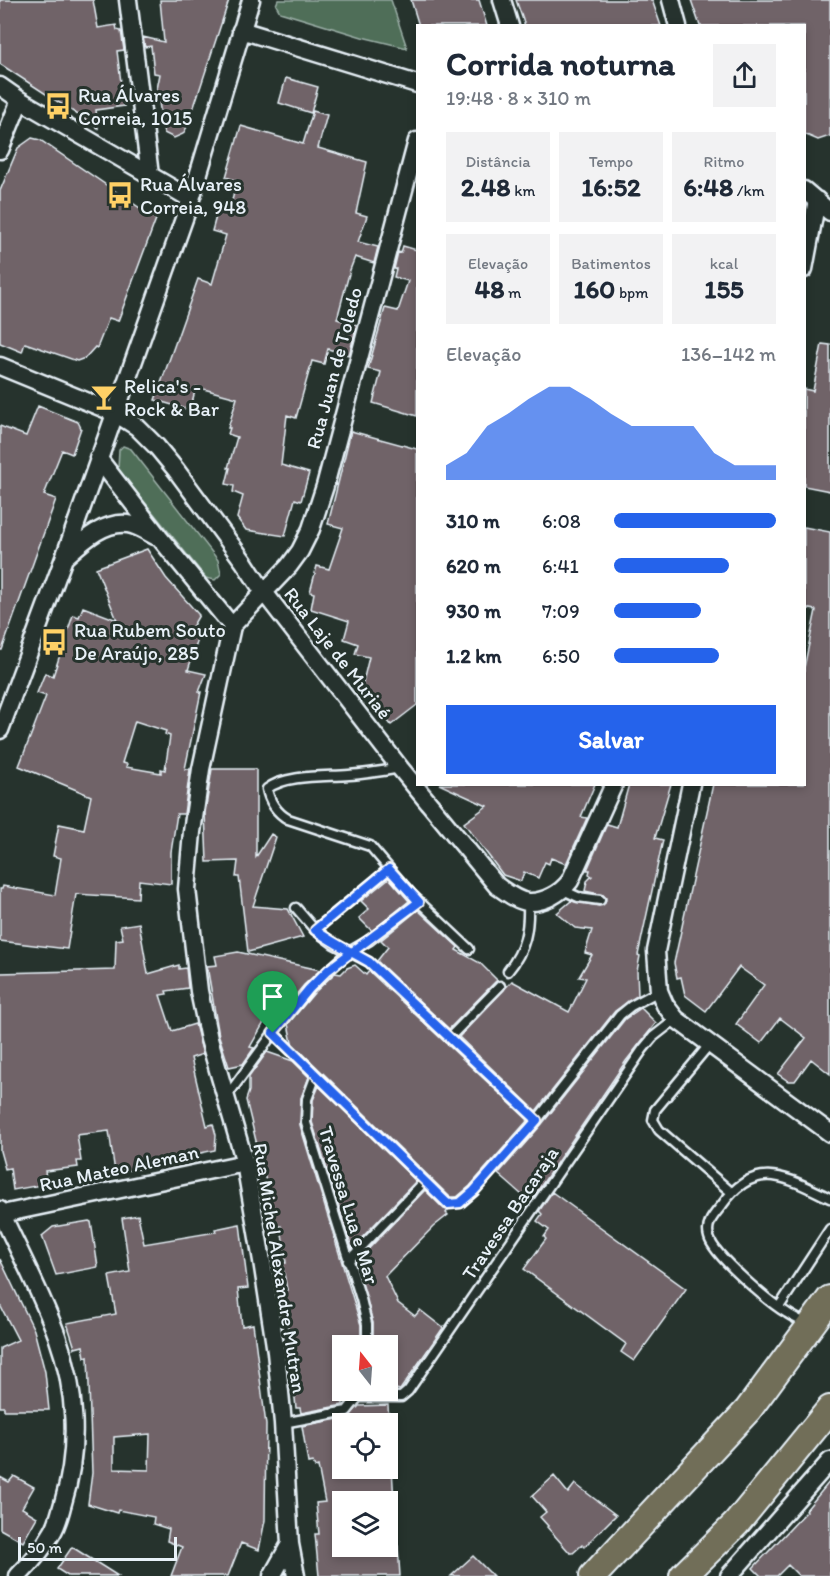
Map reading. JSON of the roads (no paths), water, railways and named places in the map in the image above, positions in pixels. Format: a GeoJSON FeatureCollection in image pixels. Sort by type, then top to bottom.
{"type":"FeatureCollection","features":[{"type":"Feature","properties":{"kind":"main road"},"geometry":{"type":"LineString","coordinates":[[593,1576],[748,1410],[830,1299]]}},
{"type":"Feature","properties":{"kind":"main road"},"geometry":{"type":"LineString","coordinates":[[682,1576],[742,1516],[830,1409]]}},
{"type":"Feature","properties":{"kind":"street"},"geometry":{"type":"LineString","coordinates":[[128,0],[150,175]]}},
{"type":"Feature","properties":{"kind":"street"},"geometry":{"type":"LineString","coordinates":[[0,730],[64,558],[191,199],[251,0]]}},
{"type":"Feature","properties":{"kind":"street"},"geometry":{"type":"LineString","coordinates":[[502,0],[509,24]]}},
{"type":"Feature","properties":{"kind":"street"},"geometry":{"type":"LineString","coordinates":[[671,0],[677,24]]}},
{"type":"Feature","properties":{"kind":"street"},"geometry":{"type":"LineString","coordinates":[[241,30],[416,84]]}},
{"type":"Feature","properties":{"kind":"street"},"geometry":{"type":"LineString","coordinates":[[0,86],[20,100],[191,199]]}},
{"type":"Feature","properties":{"kind":"street"},"geometry":{"type":"LineString","coordinates":[[0,150],[20,100]]}},
{"type":"Feature","properties":{"kind":"street","name":"Rua Juan de Toledo"},"geometry":{"type":"LineString","coordinates":[[263,591],[289,566],[311,529],[325,486],[416,145]]}},
{"type":"Feature","properties":{"kind":"street"},"geometry":{"type":"LineString","coordinates":[[811,195],[830,212]]}},
{"type":"Feature","properties":{"kind":"street"},"geometry":{"type":"LineString","coordinates":[[806,248],[811,195]]}},
{"type":"Feature","properties":{"kind":"street","name":"Rua Laje de Muriaé"},"geometry":{"type":"LineString","coordinates":[[0,366],[115,413],[136,427],[163,454],[263,591],[400,768],[416,783]]}},
{"type":"Feature","properties":{"kind":"street"},"geometry":{"type":"LineString","coordinates":[[98,458],[232,626]]}},
{"type":"Feature","properties":{"kind":"street"},"geometry":{"type":"LineString","coordinates":[[64,558],[92,534],[119,524],[130,524],[159,537]]}},
{"type":"Feature","properties":{"kind":"street","name":"Rua Michel Alexandre Mutran"},"geometry":{"type":"LineString","coordinates":[[263,591],[232,626],[201,769],[192,832],[188,890],[199,991],[209,1039],[227,1096],[244,1163],[274,1341],[283,1423],[290,1544],[296,1576]]}},
{"type":"Feature","properties":{"kind":"street"},"geometry":{"type":"LineString","coordinates":[[528,902],[551,897],[563,890],[570,881],[613,786]]}},
{"type":"Feature","properties":{"kind":"street"},"geometry":{"type":"LineString","coordinates":[[691,786],[656,951],[659,992],[665,1005],[676,1019],[830,1133]]}},
{"type":"Feature","properties":{"kind":"street","name":"Rua Laje de Muriaé"},"geometry":{"type":"LineString","coordinates":[[422,789],[497,886],[528,902]]}},
{"type":"Feature","properties":{"kind":"street","name":"Rua Mateo Aleman"},"geometry":{"type":"LineString","coordinates":[[1,1212],[244,1163]]}},
{"type":"Feature","properties":{"kind":"street"},"geometry":{"type":"LineString","coordinates":[[1,1212],[57,1336],[70,1390],[74,1428],[69,1484],[57,1522],[42,1549],[18,1576]]}},
{"type":"Feature","properties":{"kind":"street"},"geometry":{"type":"LineString","coordinates":[[729,1576],[830,1461]]}},
{"type":"Feature","properties":{"kind":"street"},"geometry":{"type":"LineString","coordinates":[[272,1576],[290,1544]]}},
{"type":"Feature","properties":{"kind":"lane"},"geometry":{"type":"LineString","coordinates":[[400,768],[292,780],[271,786],[267,789],[267,794],[284,817],[370,846],[419,902],[469,949]]}},
{"type":"Feature","properties":{"kind":"lane"},"geometry":{"type":"LineString","coordinates":[[315,930],[389,869]]}},
{"type":"Feature","properties":{"kind":"lane"},"geometry":{"type":"LineString","coordinates":[[563,890],[578,897],[600,900]]}},
{"type":"Feature","properties":{"kind":"lane"},"geometry":{"type":"LineString","coordinates":[[227,1096],[273,1033],[309,989],[349,952],[370,940],[419,902]]}},
{"type":"Feature","properties":{"kind":"lane"},"geometry":{"type":"LineString","coordinates":[[508,971],[523,949],[528,932],[528,902]]}},
{"type":"Feature","properties":{"kind":"lane"},"geometry":{"type":"LineString","coordinates":[[296,908],[315,930],[369,962],[537,1120]]}},
{"type":"Feature","properties":{"kind":"lane"},"geometry":{"type":"LineString","coordinates":[[449,1038],[500,986]]}},
{"type":"Feature","properties":{"kind":"lane"},"geometry":{"type":"LineString","coordinates":[[273,1033],[448,1204],[460,1203],[474,1191],[537,1120],[620,1015],[644,997],[659,992]]}},
{"type":"Feature","properties":{"kind":"lane","name":"Travessa Bacaraja"},"geometry":{"type":"LineString","coordinates":[[398,1397],[408,1391],[643,1049],[653,1037],[676,1019]]}},
{"type":"Feature","properties":{"kind":"lane"},"geometry":{"type":"LineString","coordinates":[[709,1045],[655,1110],[653,1120],[659,1130],[731,1192]]}},
{"type":"Feature","properties":{"kind":"lane","name":"Travessa Lua e Mar"},"geometry":{"type":"LineString","coordinates":[[316,1075],[307,1099],[306,1123],[367,1324],[367,1335]]}},
{"type":"Feature","properties":{"kind":"lane"},"geometry":{"type":"LineString","coordinates":[[810,1326],[779,1307],[719,1255],[709,1238],[708,1223],[731,1192],[757,1177],[776,1175],[830,1198]]}},
{"type":"Feature","properties":{"kind":"lane"},"geometry":{"type":"LineString","coordinates":[[348,1261],[424,1182]]}},
{"type":"Feature","properties":{"kind":"lane"},"geometry":{"type":"LineString","coordinates":[[779,1307],[830,1229]]}},
{"type":"Feature","properties":{"kind":"lane"},"geometry":{"type":"LineString","coordinates":[[283,1423],[347,1411],[354,1401]]}},
{"type":"Feature","properties":{"kind":"place","name":"Rua Álvares Correia, 1015"},"geometry":{"type":"Point","coordinates":[58,106]}},
{"type":"Feature","properties":{"kind":"place","name":"Rua Álvares Correia, 948"},"geometry":{"type":"Point","coordinates":[120,195]}},
{"type":"Feature","properties":{"kind":"place","name":"Relica's - Rock & Bar"},"geometry":{"type":"Point","coordinates":[104,397]}},
{"type":"Feature","properties":{"kind":"place","name":"Rua Rubem Souto De Araújo, 285"},"geometry":{"type":"Point","coordinates":[54,642]}}]}
